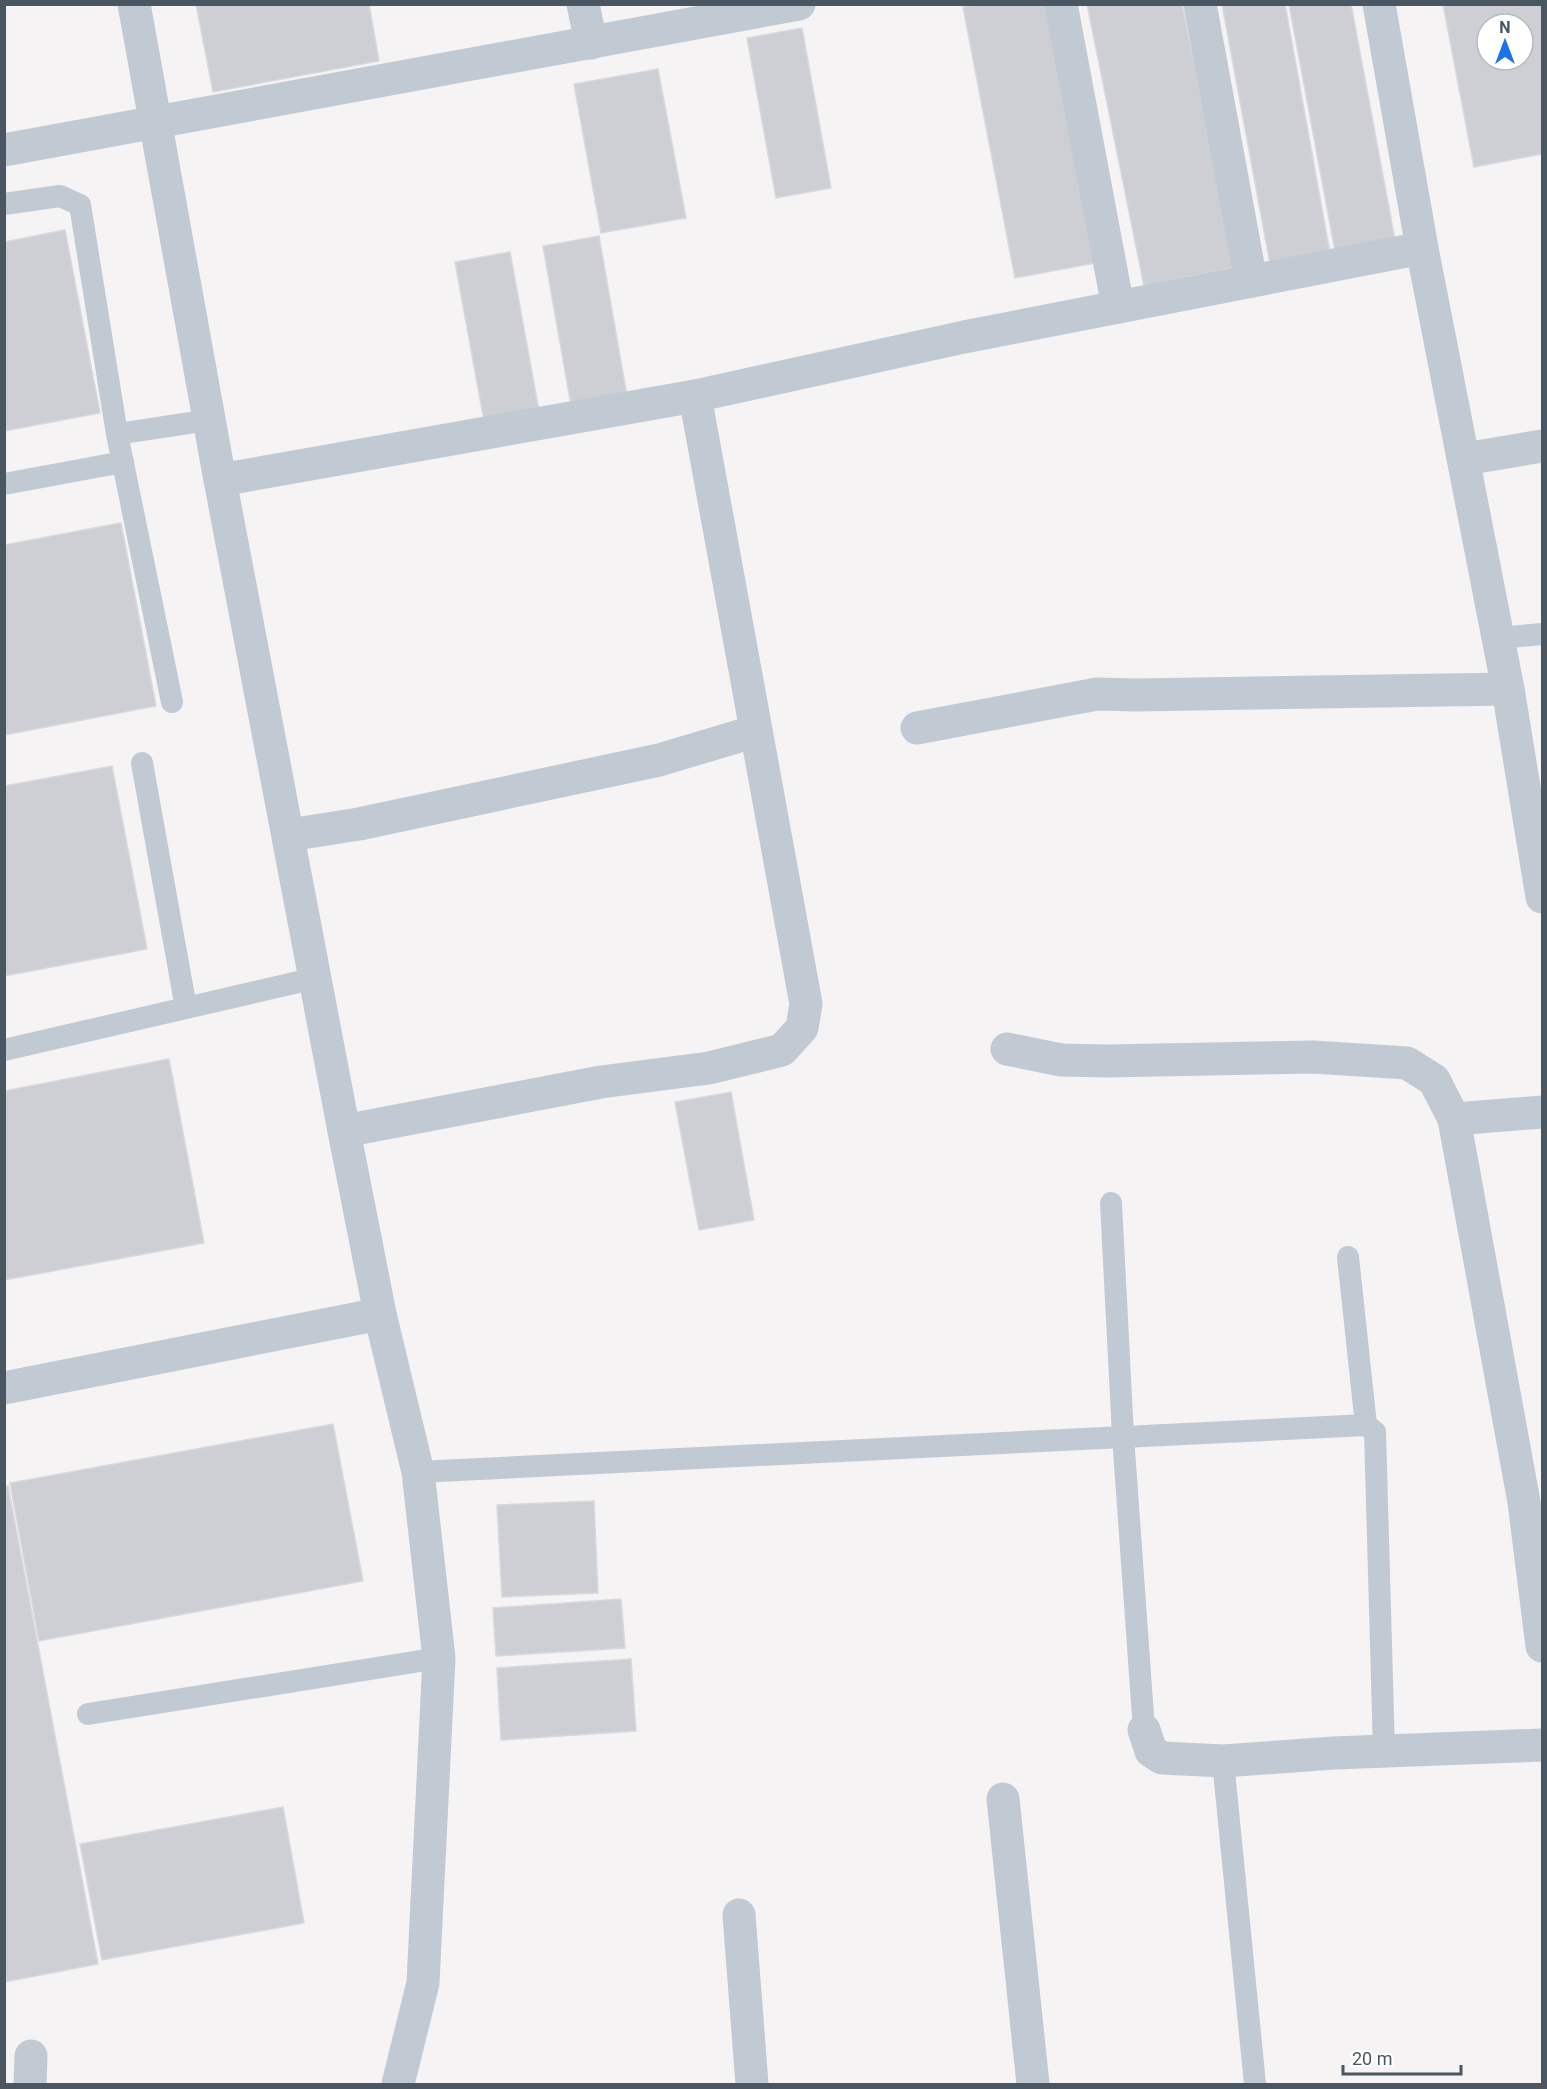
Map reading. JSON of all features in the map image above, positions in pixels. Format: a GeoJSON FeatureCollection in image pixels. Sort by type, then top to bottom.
{"type":"FeatureCollection","features":[{"type":"Feature","properties":{"kind":"street"},"geometry":{"type":"LineString","coordinates":[[134,4],[220,480],[344,1131],[380,1314],[418,1472],[439,1658],[423,1983],[398,2085]]}},
{"type":"Feature","properties":{"kind":"street"},"geometry":{"type":"LineString","coordinates":[[583,4],[591,43]]}},
{"type":"Feature","properties":{"kind":"street"},"geometry":{"type":"LineString","coordinates":[[4,150],[799,4]]}},
{"type":"Feature","properties":{"kind":"street"},"geometry":{"type":"LineString","coordinates":[[1061,4],[1118,307]]}},
{"type":"Feature","properties":{"kind":"street"},"geometry":{"type":"LineString","coordinates":[[1200,4],[1251,281]]}},
{"type":"Feature","properties":{"kind":"street"},"geometry":{"type":"LineString","coordinates":[[1379,4],[1422,248],[1465,459],[1508,689],[1542,897]]}},
{"type":"Feature","properties":{"kind":"street"},"geometry":{"type":"LineString","coordinates":[[220,480],[695,396],[964,337],[1422,248]]}},
{"type":"Feature","properties":{"kind":"street"},"geometry":{"type":"LineString","coordinates":[[344,1131],[601,1082],[709,1068],[782,1050],[802,1028],[806,1004],[695,396]]}},
{"type":"Feature","properties":{"kind":"street"},"geometry":{"type":"LineString","coordinates":[[1465,459],[1542,446]]}},
{"type":"Feature","properties":{"kind":"street"},"geometry":{"type":"LineString","coordinates":[[917,728],[1097,694],[1508,689]]}},
{"type":"Feature","properties":{"kind":"street"},"geometry":{"type":"LineString","coordinates":[[289,835],[359,824],[659,760],[756,731]]}},
{"type":"Feature","properties":{"kind":"street"},"geometry":{"type":"LineString","coordinates":[[1007,1049],[1061,1060],[1313,1057],[1407,1062],[1434,1080],[1454,1119],[1524,1502],[1542,1646]]}},
{"type":"Feature","properties":{"kind":"street"},"geometry":{"type":"LineString","coordinates":[[1454,1119],[1542,1112]]}},
{"type":"Feature","properties":{"kind":"street"},"geometry":{"type":"LineString","coordinates":[[4,1388],[380,1314]]}},
{"type":"Feature","properties":{"kind":"street"},"geometry":{"type":"LineString","coordinates":[[1144,1730],[1151,1750],[1162,1758],[1223,1761],[1542,1744]]}},
{"type":"Feature","properties":{"kind":"street"},"geometry":{"type":"LineString","coordinates":[[1003,1798],[1033,2085]]}},
{"type":"Feature","properties":{"kind":"street"},"geometry":{"type":"LineString","coordinates":[[739,1915],[752,2085]]}},
{"type":"Feature","properties":{"kind":"lane"},"geometry":{"type":"LineString","coordinates":[[4,204],[60,196],[80,205],[117,434],[172,702]]}},
{"type":"Feature","properties":{"kind":"lane"},"geometry":{"type":"LineString","coordinates":[[117,434],[209,420]]}},
{"type":"Feature","properties":{"kind":"lane"},"geometry":{"type":"LineString","coordinates":[[4,484],[123,462]]}},
{"type":"Feature","properties":{"kind":"lane"},"geometry":{"type":"LineString","coordinates":[[1498,638],[1542,634]]}},
{"type":"Feature","properties":{"kind":"lane"},"geometry":{"type":"LineString","coordinates":[[142,763],[186,1008]]}},
{"type":"Feature","properties":{"kind":"lane"},"geometry":{"type":"LineString","coordinates":[[4,1050],[316,978]]}},
{"type":"Feature","properties":{"kind":"lane"},"geometry":{"type":"LineString","coordinates":[[1111,1203],[1123,1436],[1144,1730]]}},
{"type":"Feature","properties":{"kind":"lane"},"geometry":{"type":"LineString","coordinates":[[1348,1257],[1366,1425]]}},
{"type":"Feature","properties":{"kind":"lane"},"geometry":{"type":"LineString","coordinates":[[418,1472],[1366,1425],[1375,1432],[1384,1751]]}},
{"type":"Feature","properties":{"kind":"lane"},"geometry":{"type":"LineString","coordinates":[[88,1714],[439,1658]]}},
{"type":"Feature","properties":{"kind":"lane"},"geometry":{"type":"LineString","coordinates":[[1223,1761],[1255,2085]]}},
{"type":"Feature","properties":{"kind":"building"},"geometry":{"type":"Polygon","coordinates":[[[196,4],[369,4],[379,61],[213,92],[196,4]]]}},
{"type":"Feature","properties":{"kind":"building"},"geometry":{"type":"Polygon","coordinates":[[[978,4],[1047,4],[1096,263],[1015,278],[963,7],[978,4]]]}},
{"type":"Feature","properties":{"kind":"building"},"geometry":{"type":"Polygon","coordinates":[[[1087,4],[1182,4],[1236,267],[1144,286],[1087,4]]]}},
{"type":"Feature","properties":{"kind":"building"},"geometry":{"type":"Polygon","coordinates":[[[1222,4],[1285,4],[1330,253],[1270,264],[1222,4]]]}},
{"type":"Feature","properties":{"kind":"building"},"geometry":{"type":"Polygon","coordinates":[[[1289,4],[1351,4],[1395,240],[1335,251],[1289,4]]]}},
{"type":"Feature","properties":{"kind":"building"},"geometry":{"type":"Polygon","coordinates":[[[1443,4],[1542,4],[1542,154],[1474,167],[1443,4]]]}},
{"type":"Feature","properties":{"kind":"building"},"geometry":{"type":"Polygon","coordinates":[[[802,28],[831,188],[776,198],[747,38],[802,28]]]}},
{"type":"Feature","properties":{"kind":"building"},"geometry":{"type":"Polygon","coordinates":[[[658,69],[686,218],[601,233],[574,84],[658,69]]]}},
{"type":"Feature","properties":{"kind":"building"},"geometry":{"type":"Polygon","coordinates":[[[65,230],[100,413],[4,431],[4,242],[65,230]]]}},
{"type":"Feature","properties":{"kind":"building"},"geometry":{"type":"Polygon","coordinates":[[[599,236],[627,396],[571,405],[543,246],[599,236]]]}},
{"type":"Feature","properties":{"kind":"building"},"geometry":{"type":"Polygon","coordinates":[[[510,252],[539,411],[484,421],[455,262],[510,252]]]}},
{"type":"Feature","properties":{"kind":"building"},"geometry":{"type":"Polygon","coordinates":[[[121,523],[156,706],[4,735],[4,545],[121,523]]]}},
{"type":"Feature","properties":{"kind":"building"},"geometry":{"type":"Polygon","coordinates":[[[112,766],[147,949],[4,976],[4,786],[112,766]]]}},
{"type":"Feature","properties":{"kind":"building"},"geometry":{"type":"Polygon","coordinates":[[[169,1059],[204,1243],[4,1280],[4,1091],[169,1059]]]}},
{"type":"Feature","properties":{"kind":"building"},"geometry":{"type":"Polygon","coordinates":[[[731,1092],[754,1220],[699,1230],[675,1102],[731,1092]]]}},
{"type":"Feature","properties":{"kind":"building"},"geometry":{"type":"Polygon","coordinates":[[[333,1424],[363,1581],[39,1641],[10,1483],[333,1424]]]}},
{"type":"Feature","properties":{"kind":"building"},"geometry":{"type":"Polygon","coordinates":[[[8,1486],[98,1964],[4,1982],[4,1487],[8,1486]]]}},
{"type":"Feature","properties":{"kind":"building"},"geometry":{"type":"Polygon","coordinates":[[[594,1501],[598,1593],[502,1597],[497,1505],[594,1501]]]}},
{"type":"Feature","properties":{"kind":"building"},"geometry":{"type":"Polygon","coordinates":[[[621,1599],[625,1648],[496,1656],[493,1608],[621,1599]]]}},
{"type":"Feature","properties":{"kind":"building"},"geometry":{"type":"Polygon","coordinates":[[[631,1659],[636,1731],[501,1740],[497,1668],[631,1659]]]}},
{"type":"Feature","properties":{"kind":"building"},"geometry":{"type":"Polygon","coordinates":[[[283,1807],[304,1923],[102,1960],[80,1844],[283,1807]]]}}]}
